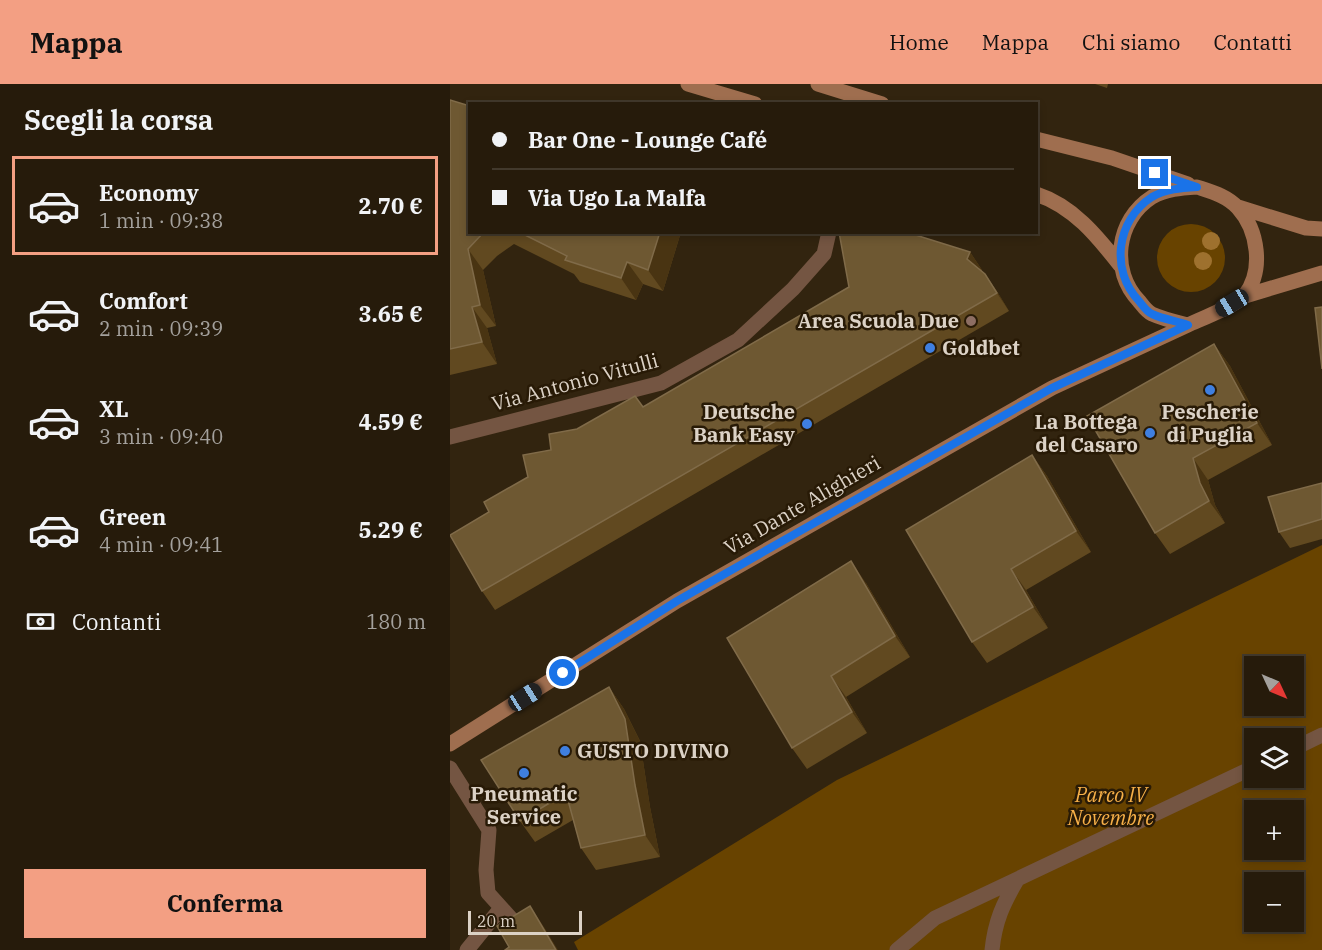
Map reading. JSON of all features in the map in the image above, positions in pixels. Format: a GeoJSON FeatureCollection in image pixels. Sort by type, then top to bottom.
{"type":"FeatureCollection","features":[{"type":"Feature","properties":{"kind":"main road"},"geometry":{"type":"LineString","coordinates":[[688,84],[748,102]]}},
{"type":"Feature","properties":{"kind":"main road"},"geometry":{"type":"LineString","coordinates":[[818,84],[876,102]]}},
{"type":"Feature","properties":{"kind":"main road"},"geometry":{"type":"LineString","coordinates":[[1038,140],[1112,158],[1219,194],[1238,207],[1306,228],[1322,229]]}},
{"type":"Feature","properties":{"kind":"main road"},"geometry":{"type":"LineString","coordinates":[[1120,265],[1123,234],[1134,213],[1152,197],[1173,188],[1197,187]]}},
{"type":"Feature","properties":{"kind":"main road"},"geometry":{"type":"LineString","coordinates":[[1038,195],[1062,206],[1092,230],[1120,265],[1129,291],[1150,314],[1188,325],[1220,311],[1245,296],[1322,273]]}},
{"type":"Feature","properties":{"kind":"main road"},"geometry":{"type":"LineString","coordinates":[[1238,207],[1251,227],[1257,249],[1255,273],[1245,296]]}},
{"type":"Feature","properties":{"kind":"main road","name":"Via Dante Alighieri"},"geometry":{"type":"LineString","coordinates":[[450,744],[677,601],[1052,388],[1188,325]]}},
{"type":"Feature","properties":{"kind":"street","name":"Via Antonio Vitulli"},"geometry":{"type":"LineString","coordinates":[[450,437],[661,383],[738,340],[793,289],[824,254],[829,234]]}},
{"type":"Feature","properties":{"kind":"street"},"geometry":{"type":"LineString","coordinates":[[1304,744],[1322,735]]}},
{"type":"Feature","properties":{"kind":"street"},"geometry":{"type":"LineString","coordinates":[[450,768],[489,830],[486,870],[488,893],[516,924]]}},
{"type":"Feature","properties":{"kind":"street"},"geometry":{"type":"LineString","coordinates":[[897,950],[934,918],[1244,772]]}},
{"type":"Feature","properties":{"kind":"street"},"geometry":{"type":"LineString","coordinates":[[992,950],[994,928],[1002,905],[1017,880]]}},
{"type":"Feature","properties":{"kind":"street"},"geometry":{"type":"LineString","coordinates":[[467,950],[501,908]]}},
{"type":"Feature","properties":{"kind":"green space"},"geometry":{"type":"Polygon","coordinates":[[[1191,224],[1204,226],[1215,234],[1223,245],[1225,258],[1223,271],[1215,282],[1204,290],[1191,292],[1178,290],[1167,282],[1159,271],[1157,258],[1159,245],[1167,234],[1178,226],[1191,224]]]}},
{"type":"Feature","properties":{"kind":"green space","name":"Parco IV Novembre"},"geometry":{"type":"Polygon","coordinates":[[[1322,545],[1322,950],[578,950],[574,942],[837,780],[1322,545]]]}},
{"type":"Feature","properties":{"kind":"building"},"geometry":{"type":"Polygon","coordinates":[[[450,100],[468,105],[468,234],[482,234],[468,249],[480,305],[472,307],[482,342],[450,349],[450,100]]]}},
{"type":"Feature","properties":{"kind":"building"},"geometry":{"type":"Polygon","coordinates":[[[523,234],[659,234],[648,270],[627,262],[621,278],[565,260],[567,256],[523,234]]]}},
{"type":"Feature","properties":{"kind":"building"},"geometry":{"type":"Polygon","coordinates":[[[839,234],[912,234],[970,252],[967,259],[985,274],[997,293],[482,591],[450,535],[489,512],[484,502],[528,477],[523,455],[551,450],[549,434],[577,429],[635,396],[643,407],[849,287],[839,234]]]}},
{"type":"Feature","properties":{"kind":"building"},"geometry":{"type":"Polygon","coordinates":[[[1322,307],[1322,369],[1315,308],[1322,307]]]}},
{"type":"Feature","properties":{"kind":"building"},"geometry":{"type":"Polygon","coordinates":[[[1214,344],[1257,423],[1193,458],[1200,483],[1209,501],[1155,533],[1087,416],[1214,344]]]}},
{"type":"Feature","properties":{"kind":"building"},"geometry":{"type":"Polygon","coordinates":[[[1032,455],[1076,531],[1011,569],[1033,607],[972,642],[906,530],[1032,455]]]}},
{"type":"Feature","properties":{"kind":"building"},"geometry":{"type":"Polygon","coordinates":[[[1322,483],[1322,519],[1279,532],[1268,497],[1322,483]]]}},
{"type":"Feature","properties":{"kind":"building"},"geometry":{"type":"Polygon","coordinates":[[[851,561],[895,636],[831,676],[852,712],[792,748],[727,638],[851,561]]]}},
{"type":"Feature","properties":{"kind":"building"},"geometry":{"type":"Polygon","coordinates":[[[609,687],[625,719],[645,835],[581,848],[566,793],[520,821],[481,760],[609,687]]]}},
{"type":"Feature","properties":{"kind":"building"},"geometry":{"type":"Polygon","coordinates":[[[530,906],[556,950],[505,950],[509,947],[497,926],[530,906]]]}},
{"type":"Feature","properties":{"kind":"place","name":"Area Scuola Due"},"geometry":{"type":"Point","coordinates":[971,321]}},
{"type":"Feature","properties":{"kind":"place","name":"Goldbet"},"geometry":{"type":"Point","coordinates":[930,348]}},
{"type":"Feature","properties":{"kind":"place","name":"Pescherie di Puglia"},"geometry":{"type":"Point","coordinates":[1210,390]}},
{"type":"Feature","properties":{"kind":"place","name":"Deutsche Bank Easy"},"geometry":{"type":"Point","coordinates":[807,424]}},
{"type":"Feature","properties":{"kind":"place","name":"La Bottega del Casaro"},"geometry":{"type":"Point","coordinates":[1150,433]}},
{"type":"Feature","properties":{"kind":"place","name":"GUSTO DIVINO"},"geometry":{"type":"Point","coordinates":[565,751]}},
{"type":"Feature","properties":{"kind":"place","name":"Pneumatic Service"},"geometry":{"type":"Point","coordinates":[524,773]}},
{"type":"Feature","properties":{"kind":"route"},"geometry":{"type":"LineString","coordinates":[[563,673],[677,601],[1052,388],[1188,325],[1150,314],[1129,291],[1120,265],[1123,234],[1134,213],[1152,197],[1173,188],[1197,187],[1155,173]]}}]}
